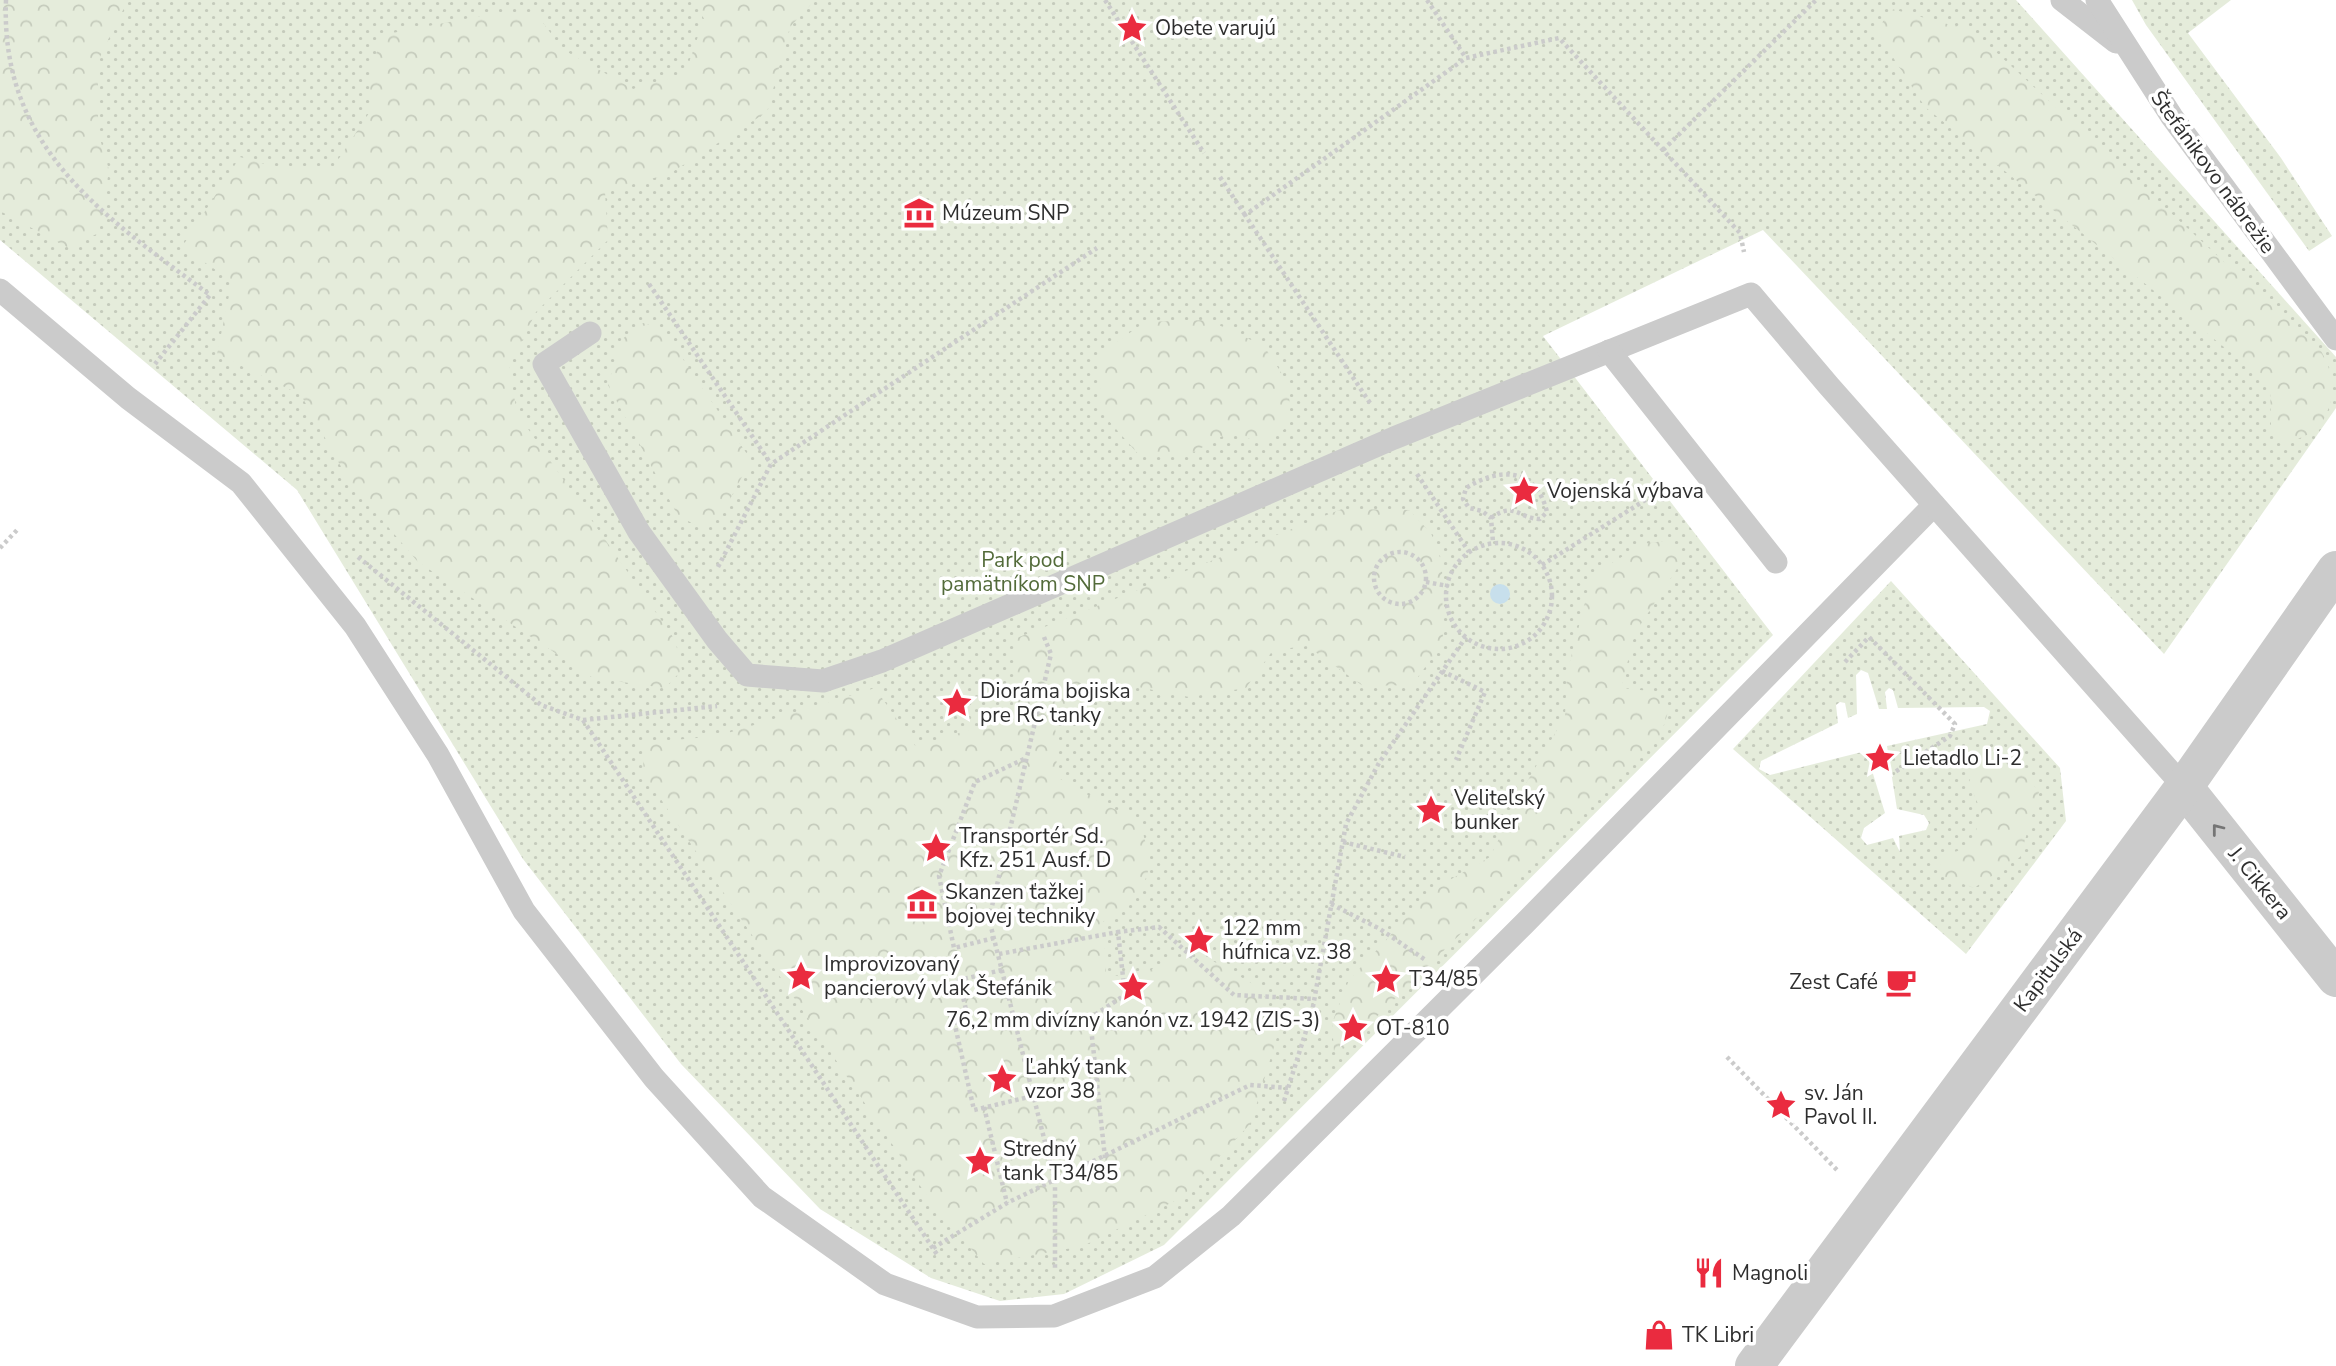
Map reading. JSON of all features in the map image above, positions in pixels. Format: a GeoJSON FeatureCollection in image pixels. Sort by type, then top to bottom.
{"type":"FeatureCollection","features":[{"type":"Feature","properties":{"kind":"street","name":"Kapitulská"},"geometry":{"type":"LineString","coordinates":[[1754,1366],[2184,787],[2336,570]]}},
{"type":"Feature","properties":{"kind":"street","name":"J. Cikkera"},"geometry":{"type":"LineString","coordinates":[[2184,787],[2336,978]]}},
{"type":"Feature","properties":{"kind":"lane"},"geometry":{"type":"LineString","coordinates":[[2062,0],[2127,51]]}},
{"type":"Feature","properties":{"kind":"lane","name":"Štefánikovo nábrežie"},"geometry":{"type":"LineString","coordinates":[[2097,0],[2127,51],[2172,117],[2336,339]]}},
{"type":"Feature","properties":{"kind":"lane"},"geometry":{"type":"LineString","coordinates":[[0,290],[128,398],[241,483],[355,626],[438,755],[524,911],[654,1078],[762,1198],[885,1284],[978,1317],[1055,1316],[1155,1277],[1231,1216],[1934,505]]}},
{"type":"Feature","properties":{"kind":"lane"},"geometry":{"type":"LineString","coordinates":[[590,333],[544,364],[639,531],[747,675],[823,681],[882,661],[1394,438],[1751,294],[2184,787]]}},
{"type":"Feature","properties":{"kind":"lane"},"geometry":{"type":"LineString","coordinates":[[1609,351],[1776,562]]}},
{"type":"Feature","properties":{"kind":"path"},"geometry":{"type":"LineString","coordinates":[[6,0],[1,33],[9,85]]}},
{"type":"Feature","properties":{"kind":"path"},"geometry":{"type":"LineString","coordinates":[[1105,0],[1204,153]]}},
{"type":"Feature","properties":{"kind":"path"},"geometry":{"type":"LineString","coordinates":[[1427,0],[1466,58]]}},
{"type":"Feature","properties":{"kind":"path"},"geometry":{"type":"LineString","coordinates":[[1663,150],[1816,0]]}},
{"type":"Feature","properties":{"kind":"path"},"geometry":{"type":"LineString","coordinates":[[1245,215],[1466,58],[1559,38],[1740,233]]}},
{"type":"Feature","properties":{"kind":"path"},"geometry":{"type":"LineString","coordinates":[[18,110],[50,165],[106,217],[210,295],[152,367]]}},
{"type":"Feature","properties":{"kind":"path"},"geometry":{"type":"LineString","coordinates":[[1220,177],[1469,552]]}},
{"type":"Feature","properties":{"kind":"path"},"geometry":{"type":"LineString","coordinates":[[695,609],[771,464],[1097,248]]}},
{"type":"Feature","properties":{"kind":"path"},"geometry":{"type":"LineString","coordinates":[[649,284],[771,464]]}},
{"type":"Feature","properties":{"kind":"path"},"geometry":{"type":"LineString","coordinates":[[1542,565],[1699,466]]}},
{"type":"Feature","properties":{"kind":"path"},"geometry":{"type":"LineString","coordinates":[[1490,518],[1502,510],[1516,510],[1530,519],[1540,519],[1546,512],[1544,500],[1531,483],[1512,474],[1486,475],[1466,488],[1464,499],[1469,508],[1482,511],[1490,518],[1493,542]]}},
{"type":"Feature","properties":{"kind":"path"},"geometry":{"type":"LineString","coordinates":[[0,548],[17,530]]}},
{"type":"Feature","properties":{"kind":"path"},"geometry":{"type":"LineString","coordinates":[[1493,542],[1521,547],[1542,565],[1552,596],[1549,613],[1542,628],[1513,647],[1497,649],[1480,645],[1465,637],[1447,610],[1448,586],[1456,563],[1469,552],[1493,542]]}},
{"type":"Feature","properties":{"kind":"path"},"geometry":{"type":"LineString","coordinates":[[1399,552],[1408,553],[1422,564],[1426,582],[1424,590],[1413,601],[1397,605],[1377,592],[1374,574],[1382,558],[1399,552]]}},
{"type":"Feature","properties":{"kind":"path"},"geometry":{"type":"LineString","coordinates":[[355,554],[541,705],[583,720],[728,705],[747,675]]}},
{"type":"Feature","properties":{"kind":"path"},"geometry":{"type":"LineString","coordinates":[[1426,582],[1448,586]]}},
{"type":"Feature","properties":{"kind":"path"},"geometry":{"type":"LineString","coordinates":[[1029,597],[1051,654],[989,919],[1055,1182],[1055,1316]]}},
{"type":"Feature","properties":{"kind":"path"},"geometry":{"type":"LineString","coordinates":[[1280,1112],[1314,999],[1346,824],[1379,762],[1465,637]]}},
{"type":"Feature","properties":{"kind":"path"},"geometry":{"type":"LineString","coordinates":[[1796,645],[1828,679],[1869,638],[1955,724],[1950,736],[1895,772]]}},
{"type":"Feature","properties":{"kind":"path"},"geometry":{"type":"LineString","coordinates":[[1442,671],[1485,692],[1456,760]]}},
{"type":"Feature","properties":{"kind":"path"},"geometry":{"type":"LineString","coordinates":[[583,720],[978,1317]]}},
{"type":"Feature","properties":{"kind":"path"},"geometry":{"type":"LineString","coordinates":[[994,938],[954,948],[939,876],[975,782],[1027,758]]}},
{"type":"Feature","properties":{"kind":"path"},"geometry":{"type":"LineString","coordinates":[[1343,842],[1405,857]]}},
{"type":"Feature","properties":{"kind":"path"},"geometry":{"type":"LineString","coordinates":[[1331,904],[1380,929],[1435,967],[1456,989]]}},
{"type":"Feature","properties":{"kind":"path"},"geometry":{"type":"LineString","coordinates":[[999,954],[1158,927],[1234,995],[1314,999]]}},
{"type":"Feature","properties":{"kind":"path"},"geometry":{"type":"LineString","coordinates":[[1105,1157],[1090,1018],[1125,995],[1118,932]]}},
{"type":"Feature","properties":{"kind":"path"},"geometry":{"type":"LineString","coordinates":[[1002,971],[959,981],[968,1018],[954,1021],[974,1110],[1033,1096]]}},
{"type":"Feature","properties":{"kind":"path"},"geometry":{"type":"LineString","coordinates":[[1727,1056],[1838,1171]]}},
{"type":"Feature","properties":{"kind":"path"},"geometry":{"type":"LineString","coordinates":[[933,1248],[1007,1203],[1250,1085],[1288,1088]]}},
{"type":"Feature","properties":{"kind":"path"},"geometry":{"type":"LineString","coordinates":[[985,1107],[1007,1203]]}},
{"type":"Feature","properties":{"kind":"green space","name":"Park pod pamätníkom SNP"},"geometry":{"type":"Polygon","coordinates":[[[0,0],[2016,0],[2336,357],[2336,408],[2164,654],[1763,230],[1543,336],[1773,635],[1164,1245],[1064,1294],[1000,1301],[931,1278],[820,1209],[681,1064],[523,859],[297,490],[0,240],[0,0]]]}},
{"type":"Feature","properties":{"kind":"green space"},"geometry":{"type":"Polygon","coordinates":[[[0,0],[128,0],[98,61],[98,132],[109,170],[99,233],[67,247],[0,211],[0,0]]]}},
{"type":"Feature","properties":{"kind":"green space"},"geometry":{"type":"Polygon","coordinates":[[[695,0],[815,0],[790,27],[767,112],[669,174],[605,192],[608,240],[536,312],[509,367],[517,413],[675,640],[682,670],[665,688],[593,678],[418,562],[349,481],[301,395],[217,354],[232,281],[182,247],[240,157],[286,170],[332,169],[371,110],[369,77],[382,35],[496,13],[536,13],[562,49],[633,89],[685,74],[704,19],[695,0]]]}},
{"type":"Feature","properties":{"kind":"green space"},"geometry":{"type":"Polygon","coordinates":[[[2132,0],[2231,0],[2188,33],[2281,158],[2332,236],[2309,251],[2146,25],[2132,0]]]}},
{"type":"Feature","properties":{"kind":"green space"},"geometry":{"type":"Polygon","coordinates":[[[1892,9],[1973,31],[2321,351],[2329,370],[2332,389],[2329,408],[2319,427],[2284,445],[2271,426],[2270,384],[1925,107],[1876,31],[1892,9]]]}},
{"type":"Feature","properties":{"kind":"green space"},"geometry":{"type":"Polygon","coordinates":[[[1208,320],[1264,346],[1289,385],[1290,426],[1261,442],[1228,433],[1185,457],[1139,455],[1101,412],[1100,354],[1145,322],[1208,320]]]}},
{"type":"Feature","properties":{"kind":"green space"},"geometry":{"type":"Polygon","coordinates":[[[643,323],[662,328],[751,460],[722,514],[702,528],[678,516],[608,385],[621,340],[643,323]]]}},
{"type":"Feature","properties":{"kind":"green space"},"geometry":{"type":"Polygon","coordinates":[[[1342,509],[1409,510],[1431,533],[1442,563],[1443,643],[1412,685],[1363,686],[1307,646],[1273,650],[1246,688],[1189,697],[1107,681],[1055,717],[1057,777],[1107,806],[1139,819],[1151,862],[1141,893],[1103,922],[1106,972],[1129,980],[1172,960],[1213,961],[1260,988],[1280,1027],[1251,1123],[1181,1198],[1083,1246],[984,1264],[931,1202],[644,774],[642,743],[718,736],[875,688],[916,747],[1018,714],[1014,639],[1342,509]]]}},
{"type":"Feature","properties":{"kind":"green space"},"geometry":{"type":"Polygon","coordinates":[[[1670,540],[1686,555],[1635,633],[1621,688],[1650,691],[1669,709],[1660,737],[1345,1048],[1334,1052],[1332,1023],[1349,980],[1432,890],[1490,857],[1524,787],[1565,716],[1567,673],[1592,575],[1643,544],[1670,540]]]}},
{"type":"Feature","properties":{"kind":"green space"},"geometry":{"type":"Polygon","coordinates":[[[1891,581],[2060,768],[2066,821],[1966,954],[1733,749],[1891,581]],[[1861,670],[1856,675],[1857,714],[1848,718],[1845,703],[1840,702],[1836,705],[1838,723],[1761,761],[1759,769],[1770,775],[1866,751],[1885,813],[1864,828],[1861,838],[1867,845],[1893,838],[1900,852],[1899,836],[1926,830],[1929,823],[1924,815],[1897,809],[1887,746],[1987,724],[1990,711],[1984,707],[1898,708],[1893,690],[1889,688],[1885,692],[1887,709],[1879,709],[1868,673],[1861,670]]]}},
{"type":"Feature","properties":{"kind":"green space"},"geometry":{"type":"Polygon","coordinates":[[[2004,746],[2039,792],[2020,857],[1974,888],[1939,875],[1942,856],[1970,847],[1982,814],[1969,782],[1980,755],[2004,746]]]}},
{"type":"Feature","properties":{"kind":"water"},"geometry":{"type":"Polygon","coordinates":[[[1500,584],[1507,587],[1510,594],[1507,601],[1500,604],[1493,601],[1490,594],[1493,587],[1500,584]]]}},
{"type":"Feature","properties":{"kind":"place","name":"Obete varujú"},"geometry":{"type":"Point","coordinates":[1132,28]}},
{"type":"Feature","properties":{"kind":"place","name":"Múzeum SNP"},"geometry":{"type":"Point","coordinates":[919,213]}},
{"type":"Feature","properties":{"kind":"place","name":"Vojenská výbava"},"geometry":{"type":"Point","coordinates":[1524,491]}},
{"type":"Feature","properties":{"kind":"place","name":"Dioráma bojiska pre RC tanky"},"geometry":{"type":"Point","coordinates":[957,703]}},
{"type":"Feature","properties":{"kind":"place","name":"Lietadlo Li-2"},"geometry":{"type":"Point","coordinates":[1880,758]}},
{"type":"Feature","properties":{"kind":"place","name":"Veliteľský bunker"},"geometry":{"type":"Point","coordinates":[1431,810]}},
{"type":"Feature","properties":{"kind":"place","name":"Transportér Sd. Kfz. 251 Ausf. D"},"geometry":{"type":"Point","coordinates":[936,848]}},
{"type":"Feature","properties":{"kind":"place","name":"Skanzen ťažkej bojovej techniky"},"geometry":{"type":"Point","coordinates":[922,904]}},
{"type":"Feature","properties":{"kind":"place","name":"122 mm húfnica vz. 38"},"geometry":{"type":"Point","coordinates":[1199,940]}},
{"type":"Feature","properties":{"kind":"place","name":"Improvizovaný pancierový vlak Štefánik"},"geometry":{"type":"Point","coordinates":[801,976]}},
{"type":"Feature","properties":{"kind":"place","name":"T34/85"},"geometry":{"type":"Point","coordinates":[1386,979]}},
{"type":"Feature","properties":{"kind":"place","name":"Zest Café"},"geometry":{"type":"Point","coordinates":[1901,982]}},
{"type":"Feature","properties":{"kind":"place","name":"76,2 mm divízny kanón vz. 1942 (ZIS-3)"},"geometry":{"type":"Point","coordinates":[1133,987]}},
{"type":"Feature","properties":{"kind":"place","name":"OT-810"},"geometry":{"type":"Point","coordinates":[1353,1028]}},
{"type":"Feature","properties":{"kind":"place","name":"Ľahký tank vzor 38"},"geometry":{"type":"Point","coordinates":[1002,1079]}},
{"type":"Feature","properties":{"kind":"place","name":"sv. Ján Pavol II."},"geometry":{"type":"Point","coordinates":[1781,1105]}},
{"type":"Feature","properties":{"kind":"place","name":"Stredný tank T34/85"},"geometry":{"type":"Point","coordinates":[980,1161]}},
{"type":"Feature","properties":{"kind":"place","name":"Magnoli"},"geometry":{"type":"Point","coordinates":[1709,1273]}},
{"type":"Feature","properties":{"kind":"place","name":"TK Libri"},"geometry":{"type":"Point","coordinates":[1659,1335]}}]}
